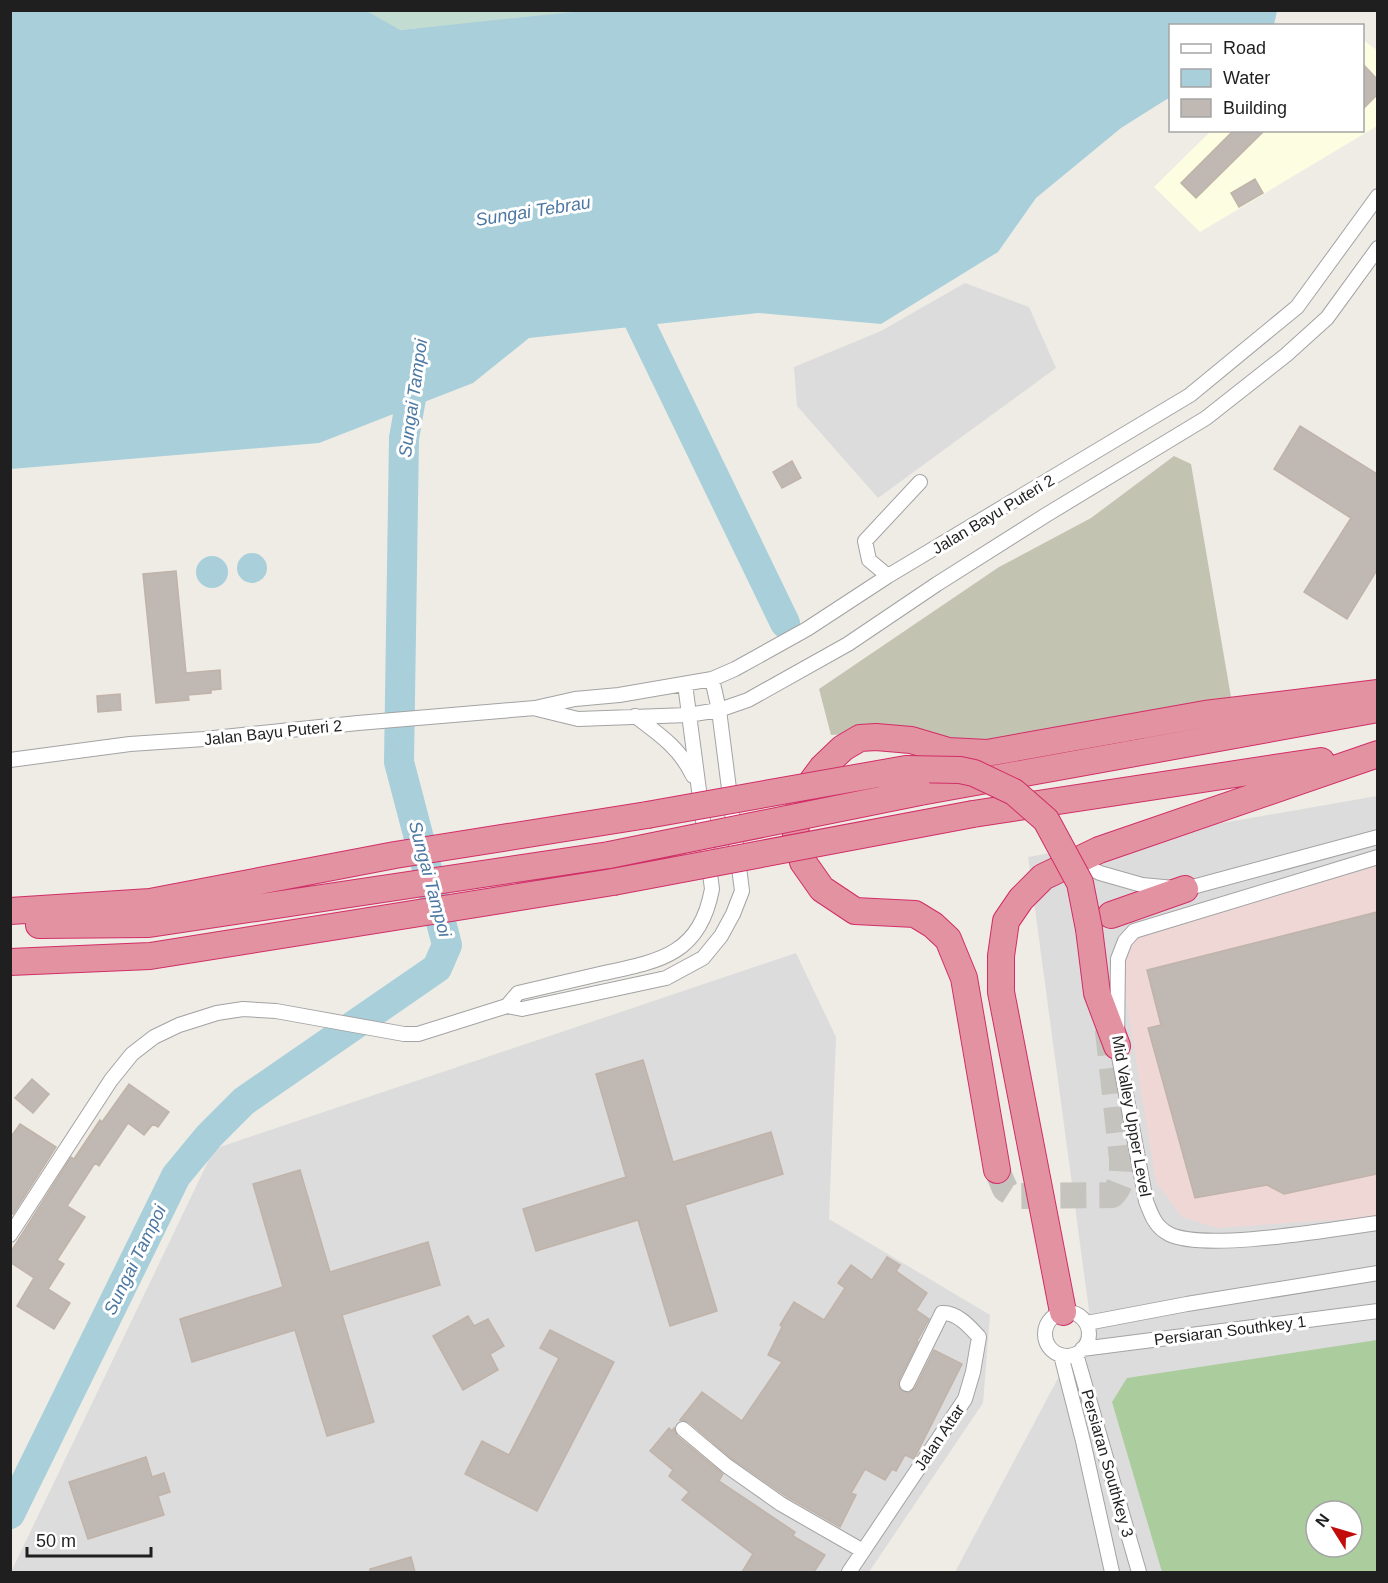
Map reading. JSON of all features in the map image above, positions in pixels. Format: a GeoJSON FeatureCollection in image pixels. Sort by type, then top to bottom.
{"type":"FeatureCollection","features":[{"type":"Feature","properties":{"kind":"highway"},"geometry":{"type":"LineString","coordinates":[[997,1170],[964,978],[948,939],[933,925],[915,914],[855,911],[822,889],[803,862],[795,829],[801,795],[822,768],[843,748],[860,738],[911,740],[948,751],[987,753],[1205,714],[1377,693]]}},
{"type":"Feature","properties":{"kind":"highway"},"geometry":{"type":"LineString","coordinates":[[10,925],[149,913],[609,855],[920,792],[1377,709]]}},
{"type":"Feature","properties":{"kind":"highway"},"geometry":{"type":"LineString","coordinates":[[10,962],[150,956],[613,882],[973,814],[1377,753]]}},
{"type":"Feature","properties":{"kind":"highway"},"geometry":{"type":"LineString","coordinates":[[1062,1304],[1001,992],[1001,956],[1006,921],[1021,898],[1043,877],[1099,850],[1377,753]]}},
{"type":"Feature","properties":{"kind":"highway"},"geometry":{"type":"LineString","coordinates":[[10,911],[149,913],[395,855],[647,815],[906,769],[960,770],[992,780],[1014,792],[1046,820],[1080,883],[1089,929],[1097,993],[1117,1046]]}},
{"type":"Feature","properties":{"kind":"highway"},"geometry":{"type":"LineString","coordinates":[[1111,915],[1185,889]]}},
{"type":"Feature","properties":{"kind":"street","name":"Jalan Bayu Puteri 2"},"geometry":{"type":"LineString","coordinates":[[10,760],[130,744],[204,740],[358,723],[535,708],[575,699],[619,695],[712,679],[735,669],[807,628],[888,576],[1191,395],[1297,307],[1377,196]]}},
{"type":"Feature","properties":{"kind":"street","name":"Jalan Bayu Puteri 2"},"geometry":{"type":"LineString","coordinates":[[535,708],[578,719],[688,715],[718,710],[748,700],[848,644],[1036,521],[1206,418],[1286,355],[1327,318],[1377,248]]}},
{"type":"Feature","properties":{"kind":"street"},"geometry":{"type":"LineString","coordinates":[[888,576],[869,560],[865,541],[920,483]]}},
{"type":"Feature","properties":{"kind":"street"},"geometry":{"type":"LineString","coordinates":[[10,1235],[111,1080],[132,1054],[154,1038],[188,1022],[217,1013],[243,1010],[276,1011],[404,1034],[418,1034],[507,1006],[522,1009],[666,978],[703,958],[733,914],[742,891],[712,679]]}},
{"type":"Feature","properties":{"kind":"street"},"geometry":{"type":"LineString","coordinates":[[507,1006],[518,993],[652,963],[677,951],[697,931],[708,910],[712,890],[685,684]]}},
{"type":"Feature","properties":{"kind":"street"},"geometry":{"type":"LineString","coordinates":[[635,716],[674,747],[687,763],[700,791]]}},
{"type":"Feature","properties":{"kind":"street"},"geometry":{"type":"LineString","coordinates":[[1076,861],[1100,873],[1142,885],[1185,889],[1377,837]]}},
{"type":"Feature","properties":{"kind":"street"},"geometry":{"type":"LineString","coordinates":[[1319,852],[1377,847]]}},
{"type":"Feature","properties":{"kind":"street","name":"Mid Valley Upper Level"},"geometry":{"type":"LineString","coordinates":[[1377,857],[1134,932],[1125,941],[1118,959],[1117,1046],[1146,1201],[1153,1220],[1168,1233],[1187,1240],[1221,1240],[1267,1237],[1377,1223]]}},
{"type":"Feature","properties":{"kind":"street","name":"Persiaran Southkey 1"},"geometry":{"type":"LineString","coordinates":[[1087,1323],[1377,1273]]}},
{"type":"Feature","properties":{"kind":"street"},"geometry":{"type":"LineString","coordinates":[[1062,1304],[1104,1319]]}},
{"type":"Feature","properties":{"kind":"street"},"geometry":{"type":"LineString","coordinates":[[1062,1304],[1087,1323],[1089,1337],[1079,1352],[1061,1355],[1049,1346],[1045,1332],[1062,1304]]}},
{"type":"Feature","properties":{"kind":"street","name":"Persiaran Southkey 1"},"geometry":{"type":"LineString","coordinates":[[1079,1352],[1100,1347],[1377,1311]]}},
{"type":"Feature","properties":{"kind":"street","name":"Jalan Attar"},"geometry":{"type":"LineString","coordinates":[[849,1572],[965,1399],[973,1372],[979,1337],[967,1324],[949,1313],[942,1313],[907,1384]]}},
{"type":"Feature","properties":{"kind":"street"},"geometry":{"type":"LineString","coordinates":[[1082,1371],[1088,1357],[1100,1347]]}},
{"type":"Feature","properties":{"kind":"street","name":"Persiaran Southkey 3"},"geometry":{"type":"LineString","coordinates":[[1079,1352],[1082,1371],[1139,1572]]}},
{"type":"Feature","properties":{"kind":"street","name":"Persiaran Southkey 3"},"geometry":{"type":"LineString","coordinates":[[1061,1355],[1112,1572]]}},
{"type":"Feature","properties":{"kind":"street"},"geometry":{"type":"LineString","coordinates":[[683,1430],[726,1466],[781,1504],[863,1551]]}},
{"type":"Feature","properties":{"kind":"shaded area"},"geometry":{"type":"Polygon","coordinates":[[[365,11],[593,11],[399,30],[365,11]]]}},
{"type":"Feature","properties":{"kind":"shaded area"},"geometry":{"type":"Polygon","coordinates":[[[1364,41],[1377,50],[1377,126],[1200,232],[1154,187],[1210,132],[1364,132],[1364,41]]]}},
{"type":"Feature","properties":{"kind":"shaded area"},"geometry":{"type":"Polygon","coordinates":[[[965,283],[1029,307],[1056,368],[878,498],[797,406],[794,367],[881,331],[965,283]]]}},
{"type":"Feature","properties":{"kind":"shaded area"},"geometry":{"type":"Polygon","coordinates":[[[1174,456],[1191,464],[1231,697],[992,746],[898,731],[831,735],[819,689],[999,567],[1091,518],[1174,456]]]}},
{"type":"Feature","properties":{"kind":"shaded area"},"geometry":{"type":"Polygon","coordinates":[[[1377,796],[1377,1572],[955,1572],[1090,1318],[1028,857],[1377,796]]]}},
{"type":"Feature","properties":{"kind":"shaded area"},"geometry":{"type":"Polygon","coordinates":[[[1377,866],[1377,1217],[1217,1228],[1182,1217],[1156,1182],[1125,993],[1124,962],[1130,945],[1136,937],[1377,866]]]}},
{"type":"Feature","properties":{"kind":"shaded area"},"geometry":{"type":"Polygon","coordinates":[[[796,953],[836,1037],[829,1219],[990,1315],[983,1403],[869,1572],[11,1572],[214,1149],[796,953]]]}},
{"type":"Feature","properties":{"kind":"green space"},"geometry":{"type":"Polygon","coordinates":[[[1377,1340],[1377,1572],[1162,1572],[1112,1402],[1127,1378],[1377,1340]]]}},
{"type":"Feature","properties":{"kind":"water","name":"Sungai Tebrau"},"geometry":{"type":"Polygon","coordinates":[[[365,10],[400,30],[593,10],[1277,11],[1274,24],[1169,24],[1169,99],[1121,128],[1036,198],[998,252],[881,324],[758,313],[529,338],[473,383],[319,443],[11,469],[11,11],[365,10]]]}},
{"type":"Feature","properties":{"kind":"water"},"geometry":{"type":"Polygon","coordinates":[[[252,553],[263,557],[267,568],[263,579],[252,583],[241,579],[237,568],[241,557],[252,553]]]}},
{"type":"Feature","properties":{"kind":"water"},"geometry":{"type":"Polygon","coordinates":[[[212,556],[223,561],[228,572],[223,583],[212,588],[201,583],[196,572],[201,561],[212,556]]]}},
{"type":"Feature","properties":{"kind":"building"},"geometry":{"type":"Polygon","coordinates":[[[1364,65],[1377,79],[1377,95],[1364,108],[1364,65]]]}},
{"type":"Feature","properties":{"kind":"building"},"geometry":{"type":"Polygon","coordinates":[[[1232,132],[1263,132],[1196,198],[1181,183],[1232,132]]]}},
{"type":"Feature","properties":{"kind":"building"},"geometry":{"type":"Polygon","coordinates":[[[1255,179],[1263,193],[1239,207],[1231,193],[1255,179]]]}},
{"type":"Feature","properties":{"kind":"building"},"geometry":{"type":"Polygon","coordinates":[[[1300,426],[1377,474],[1377,570],[1347,619],[1304,592],[1351,518],[1274,469],[1300,426]]]}},
{"type":"Feature","properties":{"kind":"building"},"geometry":{"type":"Polygon","coordinates":[[[792,461],[801,478],[782,488],[773,472],[792,461]]]}},
{"type":"Feature","properties":{"kind":"building"},"geometry":{"type":"Polygon","coordinates":[[[176,571],[186,673],[220,670],[221,689],[211,690],[211,693],[188,695],[189,700],[156,703],[143,574],[176,571]]]}},
{"type":"Feature","properties":{"kind":"building"},"geometry":{"type":"Polygon","coordinates":[[[120,694],[121,710],[98,712],[97,696],[120,694]]]}},
{"type":"Feature","properties":{"kind":"building"},"geometry":{"type":"Polygon","coordinates":[[[1377,912],[1377,1174],[1284,1194],[1267,1185],[1195,1198],[1148,1028],[1161,1025],[1147,970],[1377,912]]]}},
{"type":"Feature","properties":{"kind":"building"},"geometry":{"type":"Polygon","coordinates":[[[643,1060],[673,1162],[771,1132],[783,1174],[685,1205],[717,1311],[670,1326],[638,1220],[536,1251],[523,1209],[626,1177],[596,1074],[643,1060]]]}},
{"type":"Feature","properties":{"kind":"building"},"geometry":{"type":"Polygon","coordinates":[[[32,1079],[49,1094],[33,1113],[15,1098],[32,1079]]]}},
{"type":"Feature","properties":{"kind":"building"},"geometry":{"type":"Polygon","coordinates":[[[129,1084],[169,1112],[158,1127],[153,1124],[144,1135],[128,1123],[99,1166],[95,1163],[67,1206],[85,1217],[57,1260],[64,1264],[48,1289],[70,1303],[54,1329],[17,1306],[34,1278],[10,1262],[10,1253],[71,1157],[74,1159],[100,1120],[102,1122],[129,1084]]]}},
{"type":"Feature","properties":{"kind":"building"},"geometry":{"type":"Polygon","coordinates":[[[20,1124],[56,1147],[13,1214],[10,1213],[10,1138],[20,1124]]]}},
{"type":"Feature","properties":{"kind":"building"},"geometry":{"type":"Polygon","coordinates":[[[300,1170],[330,1272],[428,1242],[440,1285],[342,1315],[374,1422],[327,1436],[295,1330],[192,1362],[180,1319],[283,1287],[253,1184],[300,1170]]]}},
{"type":"Feature","properties":{"kind":"building"},"geometry":{"type":"Polygon","coordinates":[[[887,1257],[900,1265],[896,1271],[927,1293],[916,1310],[929,1319],[899,1380],[900,1389],[908,1393],[915,1388],[934,1350],[962,1364],[914,1459],[905,1455],[896,1471],[892,1469],[885,1480],[865,1469],[851,1493],[856,1495],[840,1527],[786,1496],[732,1459],[689,1422],[680,1420],[702,1392],[742,1421],[782,1362],[768,1355],[782,1327],[780,1325],[794,1302],[824,1320],[845,1288],[838,1283],[851,1265],[872,1280],[887,1257]]]}},
{"type":"Feature","properties":{"kind":"building"},"geometry":{"type":"Polygon","coordinates":[[[468,1316],[474,1326],[488,1319],[504,1346],[490,1354],[498,1370],[463,1390],[433,1336],[468,1316]]]}},
{"type":"Feature","properties":{"kind":"building"},"geometry":{"type":"Polygon","coordinates":[[[550,1330],[614,1362],[537,1511],[465,1474],[482,1441],[509,1455],[559,1358],[540,1348],[550,1330]]]}},
{"type":"Feature","properties":{"kind":"building"},"geometry":{"type":"Polygon","coordinates":[[[669,1428],[672,1431],[674,1428],[677,1436],[723,1474],[719,1481],[795,1532],[793,1536],[825,1555],[814,1572],[742,1572],[753,1554],[682,1500],[689,1492],[669,1476],[673,1470],[650,1451],[669,1428]]]}},
{"type":"Feature","properties":{"kind":"building"},"geometry":{"type":"Polygon","coordinates":[[[146,1457],[152,1477],[164,1473],[170,1492],[158,1496],[164,1515],[88,1539],[69,1482],[146,1457]]]}},
{"type":"Feature","properties":{"kind":"building"},"geometry":{"type":"Polygon","coordinates":[[[411,1557],[415,1572],[370,1572],[370,1569],[411,1557]]]}},
{"type":"Feature","properties":{"kind":"waterway"},"geometry":{"type":"LineString","coordinates":[[623,288],[785,623]]}},
{"type":"Feature","properties":{"kind":"waterway","name":"Sungai Tampoi"},"geometry":{"type":"LineString","coordinates":[[10,1514],[176,1176],[209,1136],[244,1101],[437,968],[447,945],[399,762],[404,438],[416,370]]}},
{"type":"Feature","properties":{"kind":"tunnel"},"geometry":{"type":"LineString","coordinates":[[997,1170],[1005,1189],[1016,1196],[1112,1195],[1116,1191],[1121,1178],[1122,1159],[1107,1022]]}}]}
